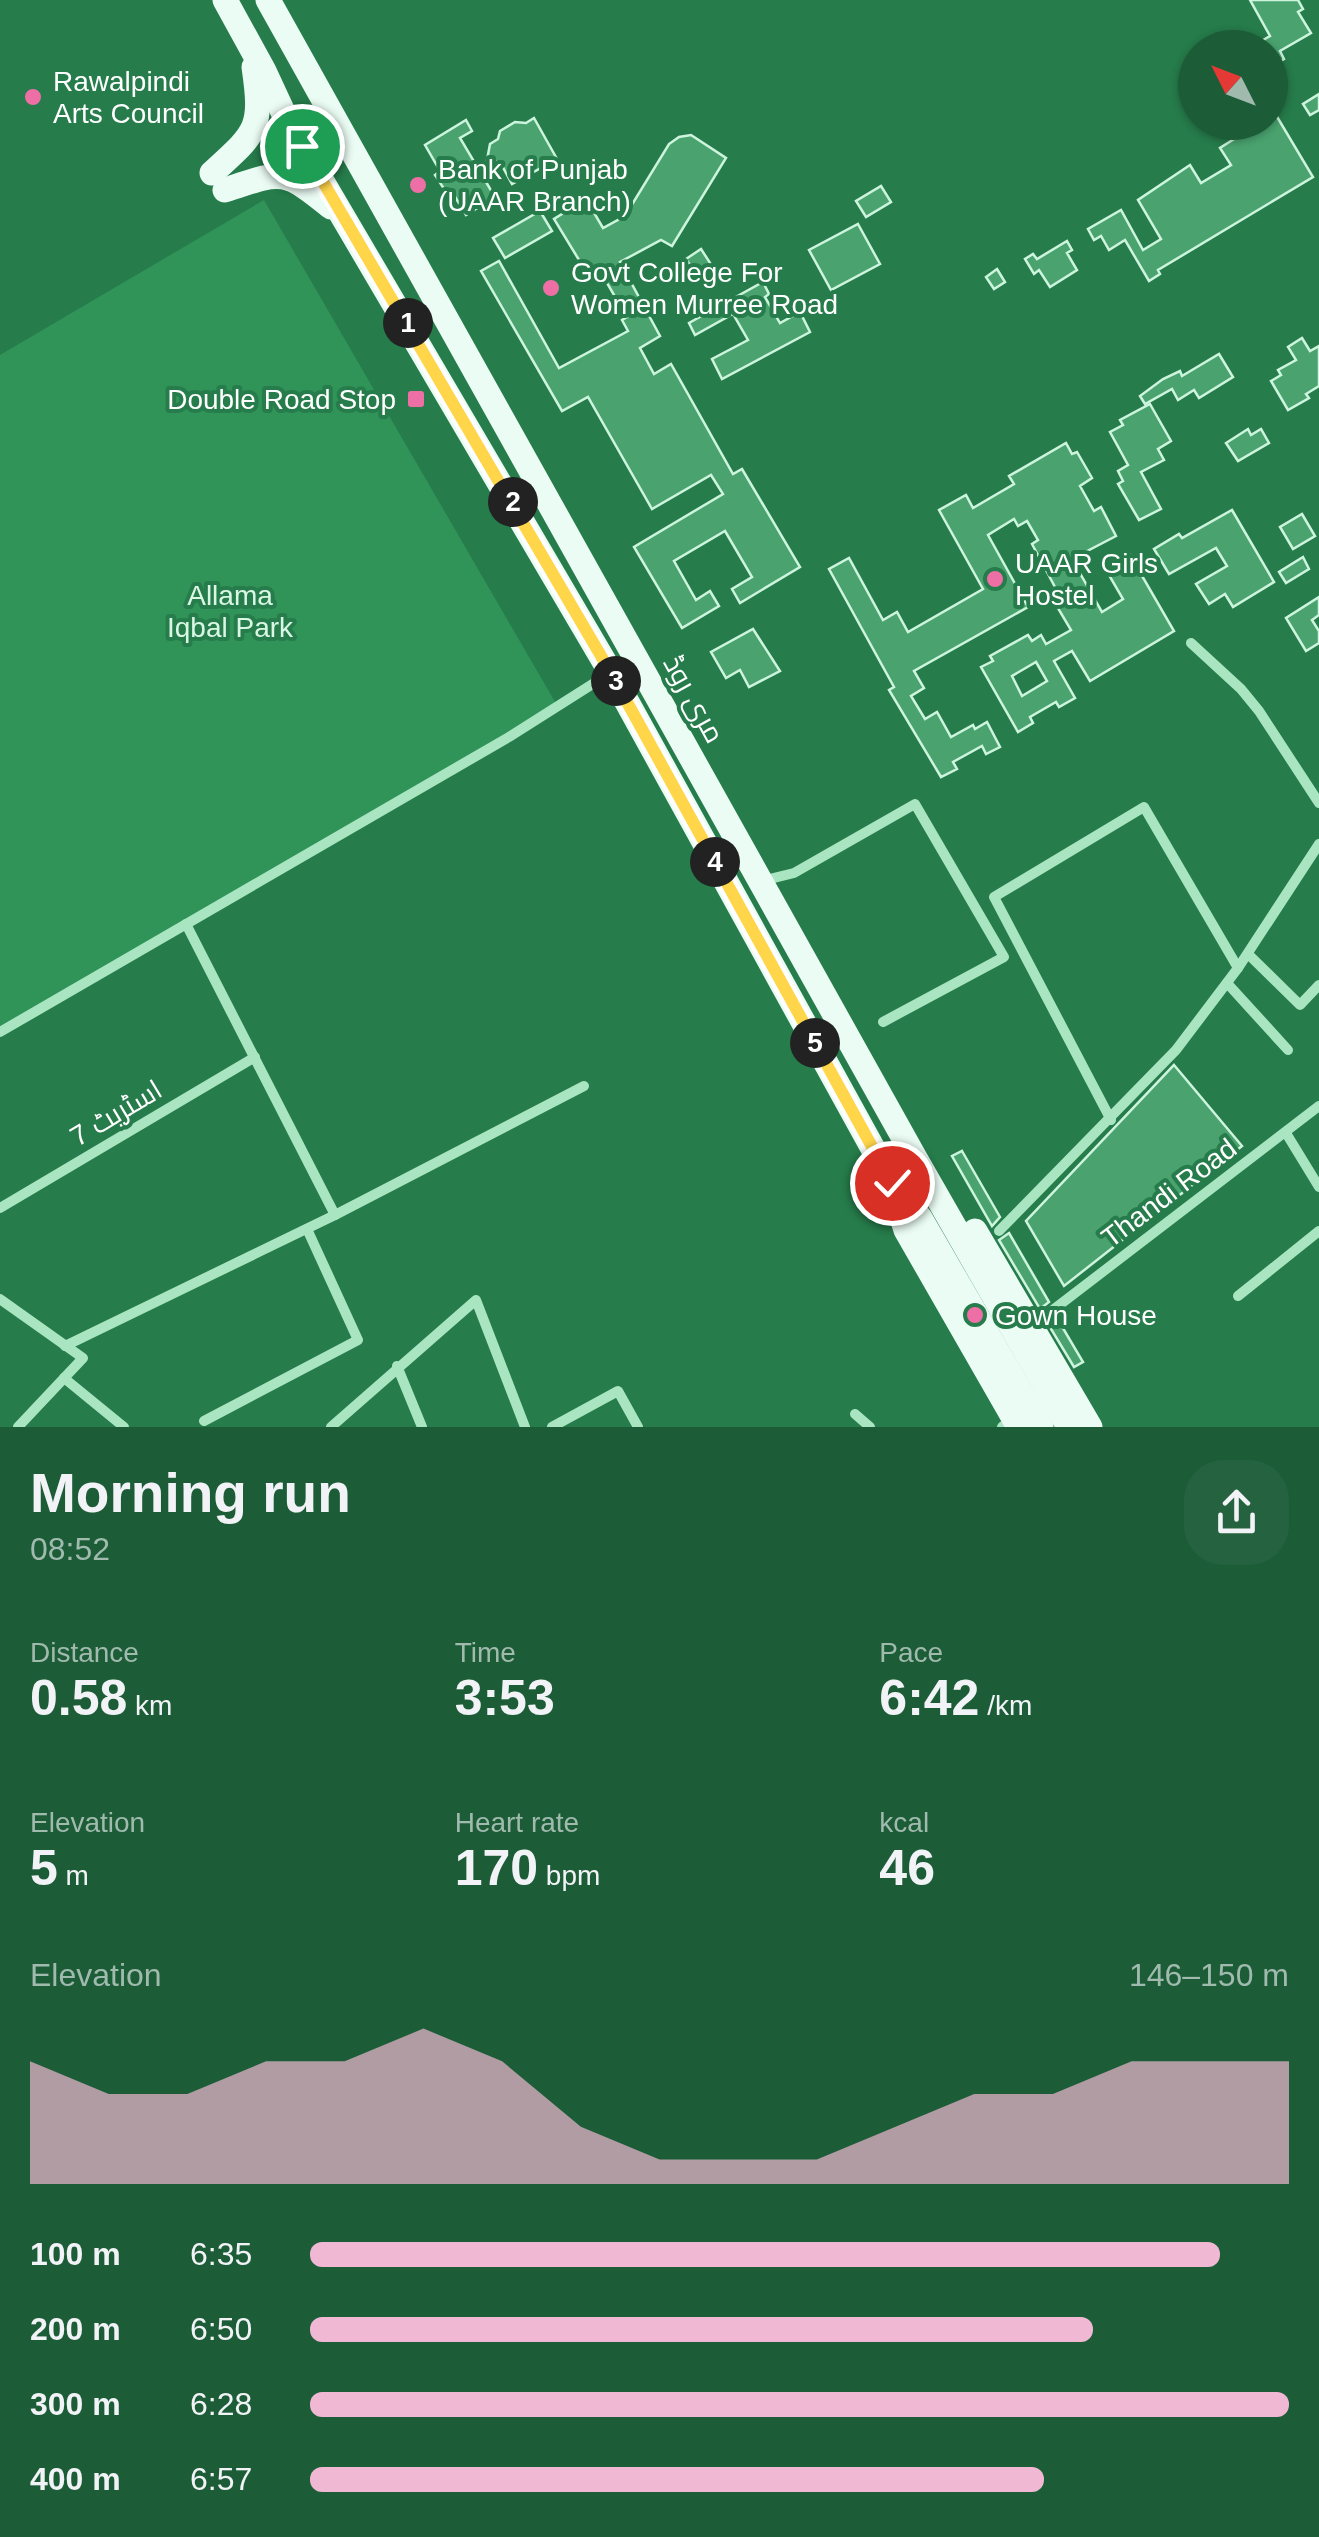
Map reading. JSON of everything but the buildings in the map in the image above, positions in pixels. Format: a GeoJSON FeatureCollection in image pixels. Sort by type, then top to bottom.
{"type":"FeatureCollection","features":[{"type":"Feature","properties":{"kind":"main road"},"geometry":{"type":"LineString","coordinates":[[225,0],[289,125],[611,673],[892,1183],[920,1218],[1041,1427]]}},
{"type":"Feature","properties":{"kind":"main road","name":"مری روڈ"},"geometry":{"type":"LineString","coordinates":[[268,0],[1069,1427]]}},
{"type":"Feature","properties":{"kind":"main road"},"geometry":{"type":"LineString","coordinates":[[251,46],[259,98],[257,124],[218,182],[269,176],[297,179],[347,219]]}},
{"type":"Feature","properties":{"kind":"main road"},"geometry":{"type":"LineString","coordinates":[[915,1158],[950,1192],[1000,1270],[1090,1427]]}},
{"type":"Feature","properties":{"kind":"main road"},"geometry":{"type":"LineString","coordinates":[[892,1183],[906,1230],[1018,1427]]}},
{"type":"Feature","properties":{"kind":"street"},"geometry":{"type":"LineString","coordinates":[[1192,643],[1260,711],[1319,803]]}},
{"type":"Feature","properties":{"kind":"street"},"geometry":{"type":"LineString","coordinates":[[0,1032],[510,737],[611,673]]}},
{"type":"Feature","properties":{"kind":"street"},"geometry":{"type":"LineString","coordinates":[[761,881],[794,873],[915,804],[1004,956],[883,1022]]}},
{"type":"Feature","properties":{"kind":"street"},"geometry":{"type":"LineString","coordinates":[[1111,1120],[994,897],[1144,807],[1238,968]]}},
{"type":"Feature","properties":{"kind":"street"},"geometry":{"type":"LineString","coordinates":[[999,1232],[1176,1050],[1248,954],[1319,844]]}},
{"type":"Feature","properties":{"kind":"street"},"geometry":{"type":"LineString","coordinates":[[186,924],[336,1215]]}},
{"type":"Feature","properties":{"kind":"street"},"geometry":{"type":"LineString","coordinates":[[1248,954],[1300,1004],[1319,986]]}},
{"type":"Feature","properties":{"kind":"street"},"geometry":{"type":"LineString","coordinates":[[1227,983],[1288,1050]]}},
{"type":"Feature","properties":{"kind":"street","name":"اسٹریٹ 7"},"geometry":{"type":"LineString","coordinates":[[0,1208],[255,1057]]}},
{"type":"Feature","properties":{"kind":"street"},"geometry":{"type":"LineString","coordinates":[[66,1346],[336,1215],[584,1086]]}},
{"type":"Feature","properties":{"kind":"street","name":"Thandi Road"},"geometry":{"type":"LineString","coordinates":[[1045,1316],[1319,1106]]}},
{"type":"Feature","properties":{"kind":"street"},"geometry":{"type":"LineString","coordinates":[[1286,1132],[1319,1187]]}},
{"type":"Feature","properties":{"kind":"street"},"geometry":{"type":"LineString","coordinates":[[204,1422],[358,1340],[308,1228]]}},
{"type":"Feature","properties":{"kind":"street"},"geometry":{"type":"LineString","coordinates":[[1238,1296],[1319,1231]]}},
{"type":"Feature","properties":{"kind":"street"},"geometry":{"type":"LineString","coordinates":[[0,1299],[83,1358],[18,1427]]}},
{"type":"Feature","properties":{"kind":"street"},"geometry":{"type":"LineString","coordinates":[[331,1427],[473,1301],[479,1301],[524,1427]]}},
{"type":"Feature","properties":{"kind":"street"},"geometry":{"type":"LineString","coordinates":[[397,1366],[422,1427]]}},
{"type":"Feature","properties":{"kind":"street"},"geometry":{"type":"LineString","coordinates":[[64,1378],[124,1427]]}},
{"type":"Feature","properties":{"kind":"street"},"geometry":{"type":"LineString","coordinates":[[552,1427],[618,1391],[634,1426]]}},
{"type":"Feature","properties":{"kind":"street"},"geometry":{"type":"LineString","coordinates":[[854,1414],[870,1427]]}},
{"type":"Feature","properties":{"kind":"green space","name":"Allama Iqbal Park"},"geometry":{"type":"Polygon","coordinates":[[[264,200],[558,707],[0,1031],[0,355],[264,200]]]}},
{"type":"Feature","properties":{"kind":"place","name":"Rawalpindi Arts Council"},"geometry":{"type":"Point","coordinates":[33,97]}},
{"type":"Feature","properties":{"kind":"place","name":"Bank of Punjab (UAAR Branch)"},"geometry":{"type":"Point","coordinates":[418,185]}},
{"type":"Feature","properties":{"kind":"place","name":"Govt College For Women Murree Road"},"geometry":{"type":"Point","coordinates":[551,288]}},
{"type":"Feature","properties":{"kind":"place","name":"Double Road Stop"},"geometry":{"type":"Point","coordinates":[416,399]}},
{"type":"Feature","properties":{"kind":"place","name":"UAAR Girls Hostel"},"geometry":{"type":"Point","coordinates":[995,579]}},
{"type":"Feature","properties":{"kind":"place","name":"Gown House"},"geometry":{"type":"Point","coordinates":[975,1315]}},
{"type":"Feature","properties":{"kind":"route"},"geometry":{"type":"LineString","coordinates":[[302,146],[611,673],[892,1183]]}}]}
